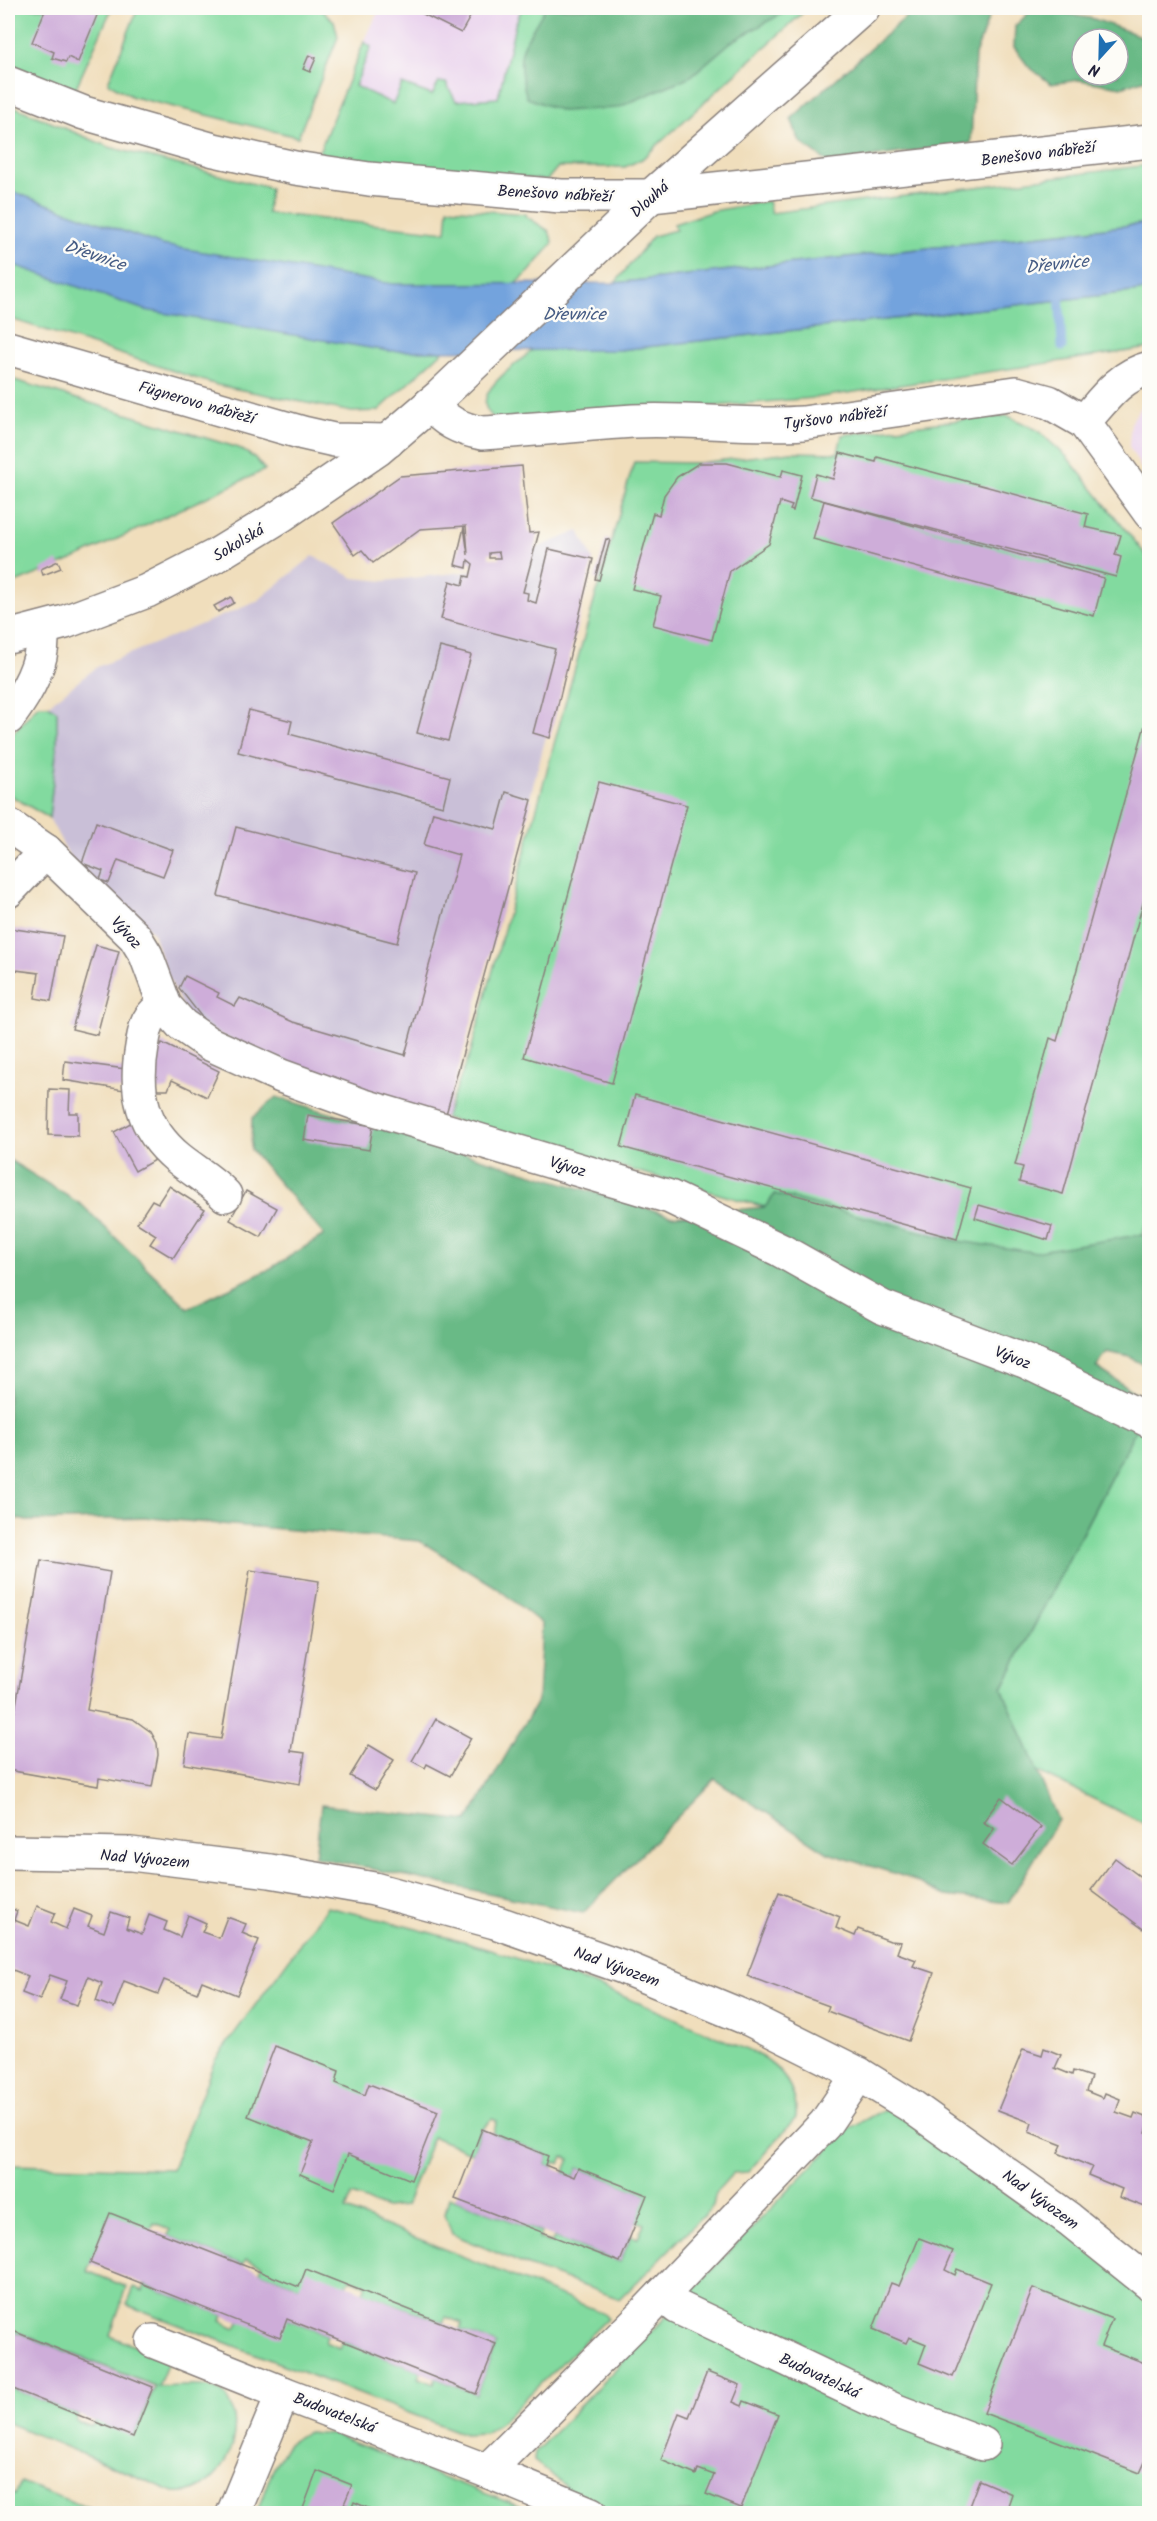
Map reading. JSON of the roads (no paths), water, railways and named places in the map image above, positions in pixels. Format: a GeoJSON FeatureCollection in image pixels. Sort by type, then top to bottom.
{"type":"FeatureCollection","features":[{"type":"Feature","properties":{"kind":"street","name":"Dlouhá"},"geometry":{"type":"LineString","coordinates":[[435,400],[642,205],[863,8]]}},
{"type":"Feature","properties":{"kind":"street","name":"Benešovo nábřeží"},"geometry":{"type":"LineString","coordinates":[[8,82],[84,113],[214,150],[295,168],[369,179],[642,205],[1149,141]]}},
{"type":"Feature","properties":{"kind":"street","name":"Fügnerovo nábřeží"},"geometry":{"type":"LineString","coordinates":[[8,348],[303,433],[334,440],[388,441]]}},
{"type":"Feature","properties":{"kind":"street"},"geometry":{"type":"LineString","coordinates":[[1149,368],[1132,372],[1119,382],[1084,422],[1149,513]]}},
{"type":"Feature","properties":{"kind":"street","name":"Tyršovo nábřeží"},"geometry":{"type":"LineString","coordinates":[[435,400],[447,422],[465,430],[482,433],[634,421],[803,423],[1016,393],[1049,402],[1084,422]]}},
{"type":"Feature","properties":{"kind":"street","name":"Sokolská"},"geometry":{"type":"LineString","coordinates":[[8,637],[93,613],[147,591],[215,556],[310,497],[388,441],[435,400]]}},
{"type":"Feature","properties":{"kind":"street"},"geometry":{"type":"LineString","coordinates":[[8,718],[26,692],[37,668],[42,643],[41,629]]}},
{"type":"Feature","properties":{"kind":"street","name":"Vývoz"},"geometry":{"type":"LineString","coordinates":[[8,825],[46,851],[135,937],[146,955],[165,1006],[182,1025],[208,1043],[281,1076],[362,1105],[670,1197],[780,1250],[882,1307],[1027,1362],[1149,1421]]}},
{"type":"Feature","properties":{"kind":"street"},"geometry":{"type":"LineString","coordinates":[[8,891],[46,851]]}},
{"type":"Feature","properties":{"kind":"street"},"geometry":{"type":"LineString","coordinates":[[165,1006],[148,1018],[144,1031],[138,1071],[143,1112],[153,1132],[178,1158],[213,1182],[225,1195]]}},
{"type":"Feature","properties":{"kind":"street","name":"Nad Vývozem"},"geometry":{"type":"LineString","coordinates":[[8,1852],[131,1854],[270,1871],[374,1889],[495,1922],[623,1967],[749,2019],[859,2074],[911,2106],[1069,2218],[1149,2284]]}},
{"type":"Feature","properties":{"kind":"street"},"geometry":{"type":"LineString","coordinates":[[487,2471],[663,2294],[825,2124],[859,2074]]}},
{"type":"Feature","properties":{"kind":"street","name":"Budovatelská"},"geometry":{"type":"LineString","coordinates":[[663,2294],[677,2307],[884,2406],[983,2444]]}},
{"type":"Feature","properties":{"kind":"street","name":"Budovatelská"},"geometry":{"type":"LineString","coordinates":[[153,2341],[591,2514]]}},
{"type":"Feature","properties":{"kind":"street","name":"Budovatelská"},"geometry":{"type":"LineString","coordinates":[[233,2514],[283,2393]]}},
{"type":"Feature","properties":{"kind":"water","name":"Dřevnice"},"geometry":{"type":"Polygon","coordinates":[[[8,190],[162,245],[393,284],[615,283],[1150,223],[1149,290],[619,350],[388,351],[145,310],[8,263],[8,190]]]}},
{"type":"Feature","properties":{"kind":"waterway"},"geometry":{"type":"LineString","coordinates":[[1059,289],[1062,347]]}}]}
